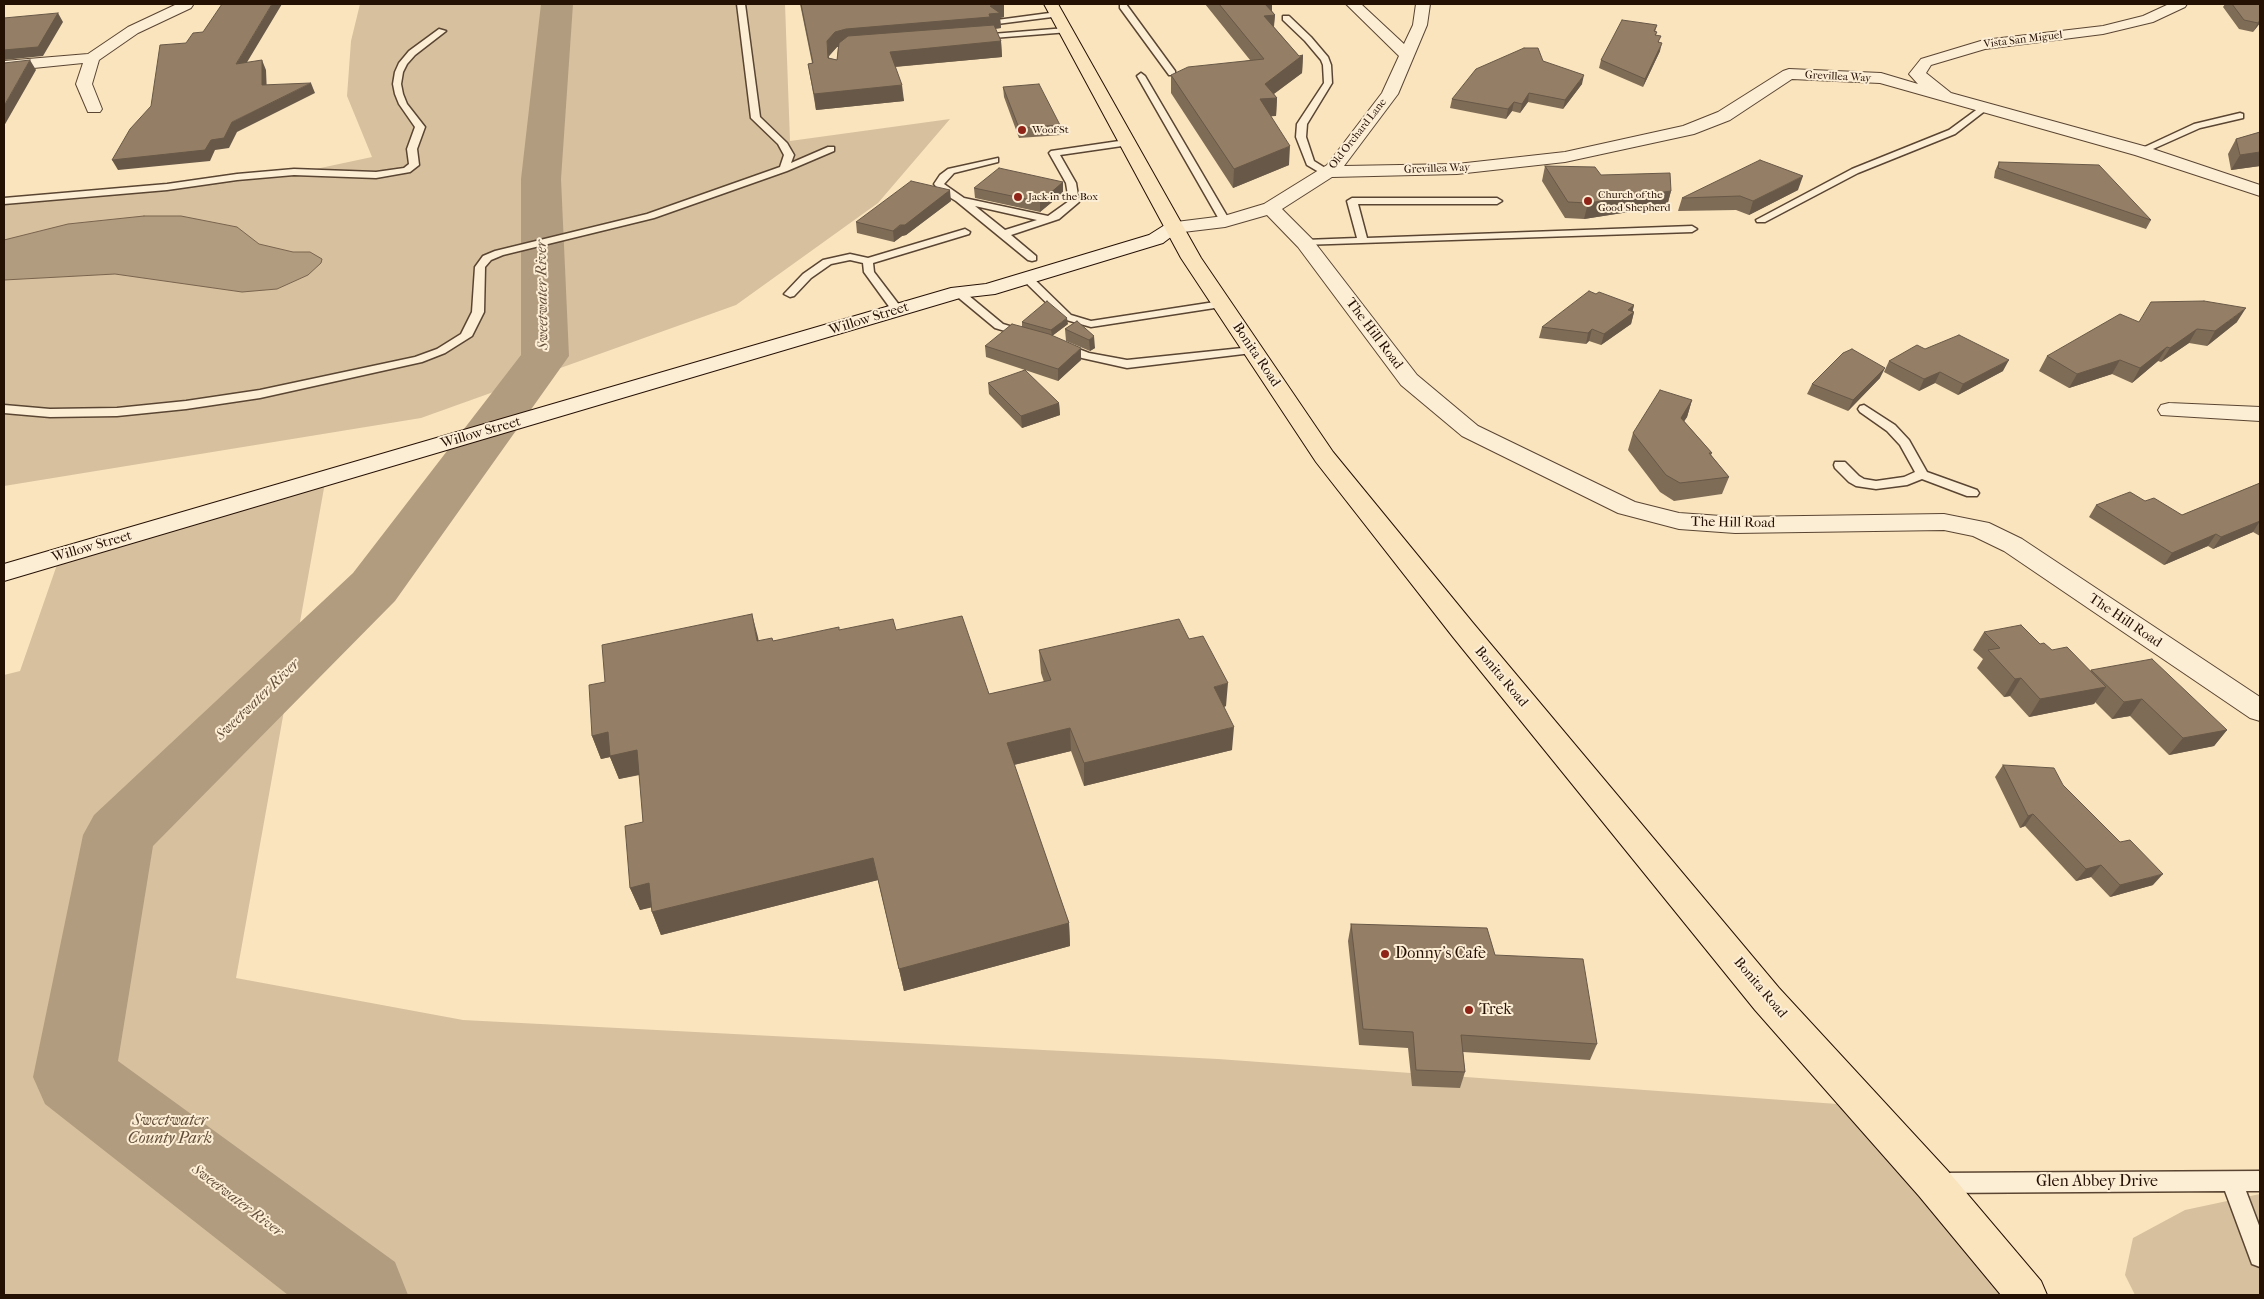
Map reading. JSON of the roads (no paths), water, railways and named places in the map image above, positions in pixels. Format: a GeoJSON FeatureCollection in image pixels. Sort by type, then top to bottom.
{"type":"FeatureCollection","features":[{"type":"Feature","properties":{"kind":"main road","name":"Bonita Road"},"geometry":{"type":"LineString","coordinates":[[1054,9],[1191,258],[1324,457],[1463,630],[1767,999],[1933,1183],[2027,1295]]}},
{"type":"Feature","properties":{"kind":"street"},"geometry":{"type":"LineString","coordinates":[[1353,4],[1406,54]]}},
{"type":"Feature","properties":{"kind":"street","name":"Old Orchard Lane"},"geometry":{"type":"LineString","coordinates":[[1174,227],[1225,222],[1271,208],[1333,169],[1390,94],[1420,25],[1423,4]]}},
{"type":"Feature","properties":{"kind":"street","name":"Vista San Miguel"},"geometry":{"type":"LineString","coordinates":[[1958,99],[1934,89],[1917,74],[1926,62],[1984,44],[2103,30],[2148,19],[2180,4]]}},
{"type":"Feature","properties":{"kind":"street"},"geometry":{"type":"LineString","coordinates":[[4,66],[92,58],[133,30],[186,5]]}},
{"type":"Feature","properties":{"kind":"street"},"geometry":{"type":"LineString","coordinates":[[92,58],[84,84],[94,109]]}},
{"type":"Feature","properties":{"kind":"street","name":"Grevillea Way"},"geometry":{"type":"LineString","coordinates":[[1328,172],[1457,169],[1565,157],[1688,130],[1724,116],[1789,74],[1881,78],[2142,151],[2260,191]]}},
{"type":"Feature","properties":{"kind":"street","name":"The Hill Road"},"geometry":{"type":"LineString","coordinates":[[1271,208],[1305,243],[1409,380],[1470,431],[1627,508],[1679,521],[1735,525],[1944,522],[1980,528],[2013,545],[2260,711]]}},
{"type":"Feature","properties":{"kind":"street","name":"Willow Street"},"geometry":{"type":"LineString","coordinates":[[4,573],[958,292],[988,290],[1029,268],[1156,239],[1174,227]]}},
{"type":"Feature","properties":{"kind":"street"},"geometry":{"type":"LineString","coordinates":[[2169,410],[2260,414]]}},
{"type":"Feature","properties":{"kind":"lane"},"geometry":{"type":"LineString","coordinates":[[740,4],[756,118],[782,143],[789,155],[784,169]]}},
{"type":"Feature","properties":{"kind":"lane"},"geometry":{"type":"LineString","coordinates":[[1123,6],[1172,73]]}},
{"type":"Feature","properties":{"kind":"lane"},"geometry":{"type":"LineString","coordinates":[[996,22],[1054,9]]}},
{"type":"Feature","properties":{"kind":"lane"},"geometry":{"type":"LineString","coordinates":[[1286,18],[1325,59],[1327,65],[1328,83],[1302,124],[1301,137],[1310,163],[1328,172]]}},
{"type":"Feature","properties":{"kind":"lane"},"geometry":{"type":"LineString","coordinates":[[967,38],[1066,30]]}},
{"type":"Feature","properties":{"kind":"lane"},"geometry":{"type":"LineString","coordinates":[[4,201],[167,187],[236,177],[294,172],[376,175],[407,170],[414,165],[412,149],[420,127],[401,99],[397,84],[400,72],[403,63],[412,53],[442,31]]}},
{"type":"Feature","properties":{"kind":"lane"},"geometry":{"type":"LineString","coordinates":[[1141,76],[1225,222]]}},
{"type":"Feature","properties":{"kind":"lane"},"geometry":{"type":"LineString","coordinates":[[1761,220],[1855,172],[1952,132],[1986,107]]}},
{"type":"Feature","properties":{"kind":"lane"},"geometry":{"type":"LineString","coordinates":[[2142,151],[2197,126],[2240,116]]}},
{"type":"Feature","properties":{"kind":"lane"},"geometry":{"type":"LineString","coordinates":[[1004,234],[1049,219],[1074,202],[1071,184],[1054,153],[1126,142]]}},
{"type":"Feature","properties":{"kind":"lane"},"geometry":{"type":"LineString","coordinates":[[4,409],[50,413],[117,412],[186,406],[260,394],[418,360],[441,351],[466,336],[478,312],[480,267],[487,258],[499,253],[650,216],[784,169],[831,149]]}},
{"type":"Feature","properties":{"kind":"lane"},"geometry":{"type":"LineString","coordinates":[[995,160],[951,171],[943,177],[939,184],[944,190],[960,199],[1004,234],[1067,317],[1091,324],[1221,304]]}},
{"type":"Feature","properties":{"kind":"lane"},"geometry":{"type":"LineString","coordinates":[[960,199],[1049,219]]}},
{"type":"Feature","properties":{"kind":"lane"},"geometry":{"type":"LineString","coordinates":[[1363,241],[1352,201],[1498,201]]}},
{"type":"Feature","properties":{"kind":"lane"},"geometry":{"type":"LineString","coordinates":[[1305,243],[1692,229]]}},
{"type":"Feature","properties":{"kind":"lane"},"geometry":{"type":"LineString","coordinates":[[790,294],[807,276],[827,262],[850,258],[868,261],[965,232]]}},
{"type":"Feature","properties":{"kind":"lane"},"geometry":{"type":"LineString","coordinates":[[868,261],[869,272],[898,310]]}},
{"type":"Feature","properties":{"kind":"lane"},"geometry":{"type":"LineString","coordinates":[[958,292],[999,326],[1034,336]]}},
{"type":"Feature","properties":{"kind":"lane"},"geometry":{"type":"LineString","coordinates":[[1081,322],[1054,342],[1086,356],[1127,364],[1252,350]]}},
{"type":"Feature","properties":{"kind":"lane"},"geometry":{"type":"LineString","coordinates":[[1864,409],[1891,428],[1905,443],[1922,474],[1972,493]]}},
{"type":"Feature","properties":{"kind":"lane"},"geometry":{"type":"LineString","coordinates":[[1840,465],[1854,479],[1861,483],[1876,485],[1908,481],[1922,474]]}},
{"type":"Feature","properties":{"kind":"lane","name":"Glen Abbey Drive"},"geometry":{"type":"LineString","coordinates":[[1933,1183],[2260,1181]]}},
{"type":"Feature","properties":{"kind":"lane"},"geometry":{"type":"LineString","coordinates":[[2232,1182],[2260,1256]]}},
{"type":"Feature","properties":{"kind":"waterway","name":"Sweetwater River"},"geometry":{"type":"LineString","coordinates":[[362,1295],[74,1077],[119,835],[374,587],[545,356],[541,179],[557,4]]}},
{"type":"Feature","properties":{"kind":"place","name":"Woof St"},"geometry":{"type":"Point","coordinates":[1022,130]}},
{"type":"Feature","properties":{"kind":"place","name":"Jack in the Box"},"geometry":{"type":"Point","coordinates":[1018,197]}},
{"type":"Feature","properties":{"kind":"place","name":"Church of the Good Shepherd"},"geometry":{"type":"Point","coordinates":[1588,201]}},
{"type":"Feature","properties":{"kind":"place","name":"Donny's Cafe"},"geometry":{"type":"Point","coordinates":[1385,954]}},
{"type":"Feature","properties":{"kind":"place","name":"Trek"},"geometry":{"type":"Point","coordinates":[1469,1010]}},
{"type":"Feature","properties":{"kind":"park label","name":"Sweetwater County Park"},"geometry":{"type":"Point","coordinates":[170,1130]}}]}
